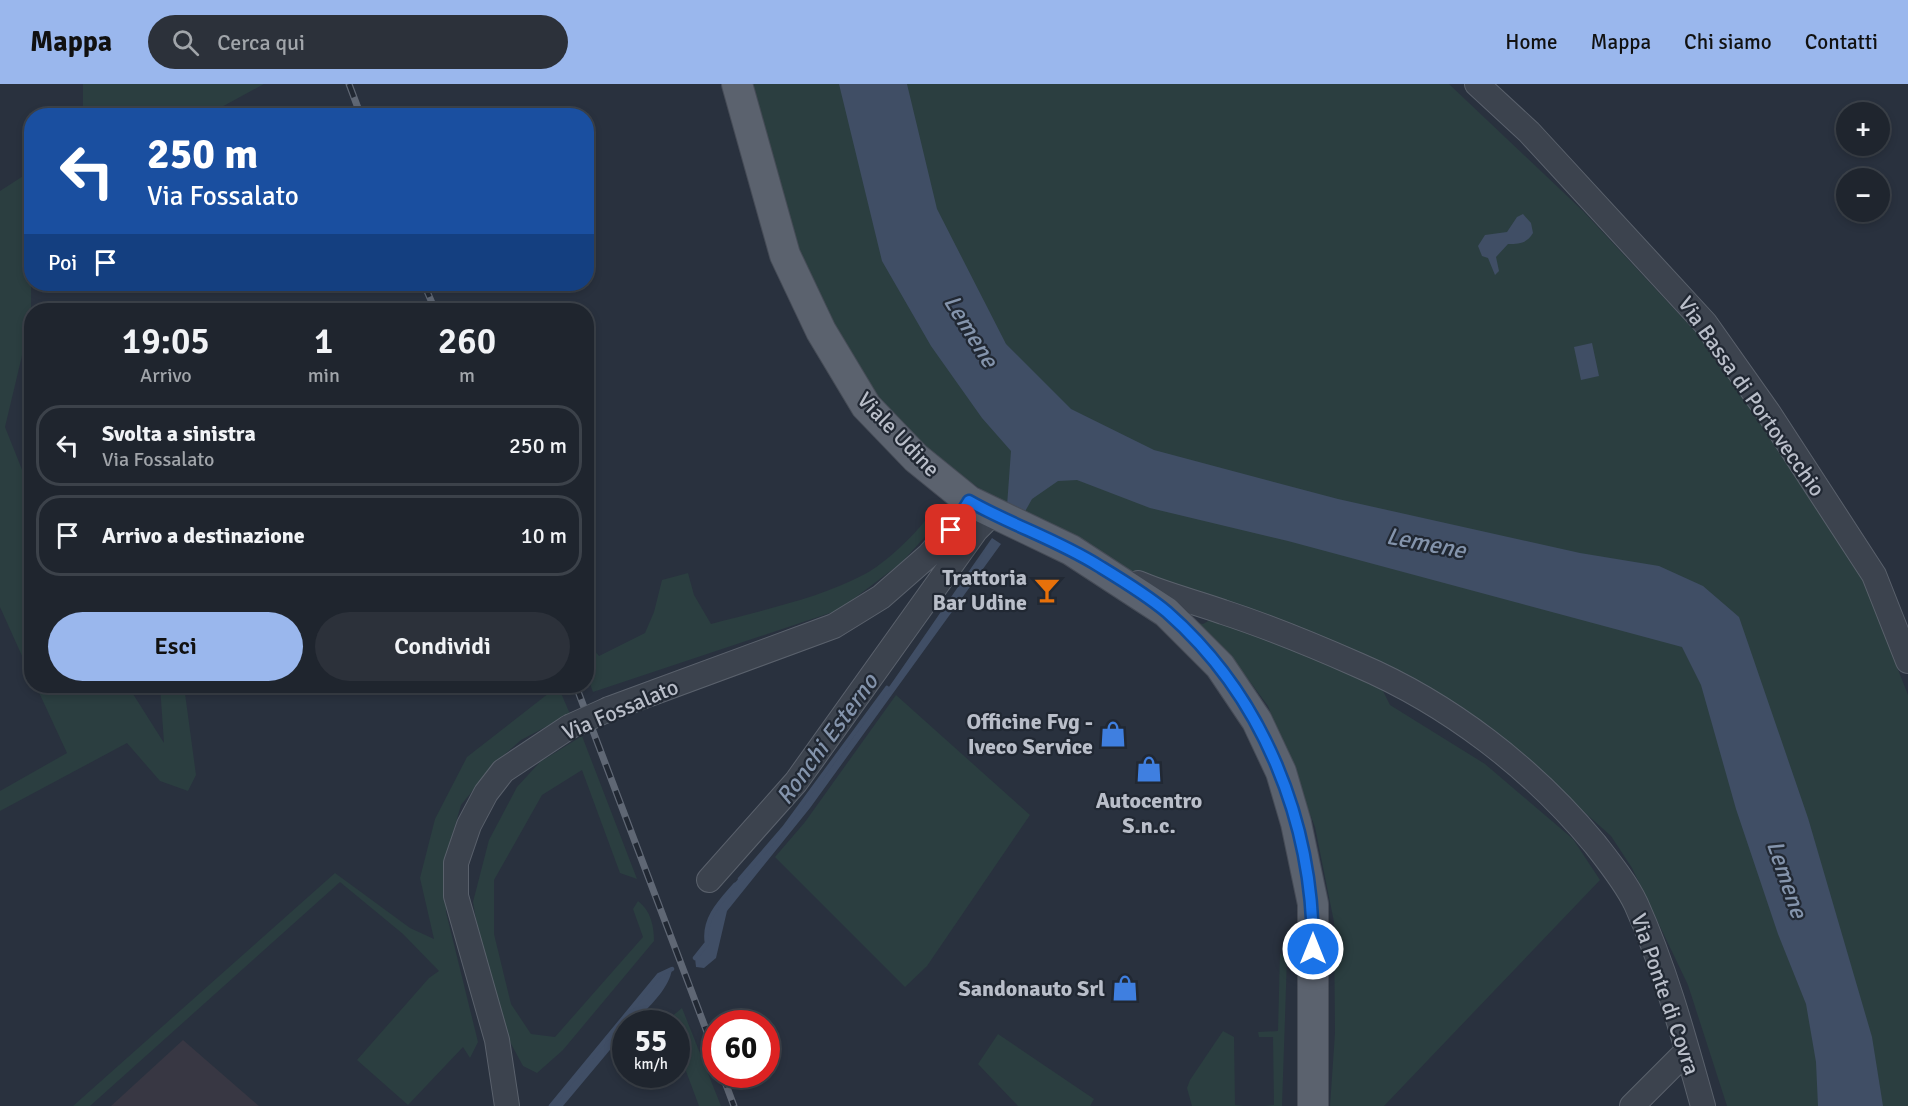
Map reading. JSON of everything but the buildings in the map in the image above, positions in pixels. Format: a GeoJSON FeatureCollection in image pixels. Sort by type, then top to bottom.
{"type":"FeatureCollection","features":[{"type":"Feature","properties":{"kind":"main road","name":"Viale Udine"},"geometry":{"type":"LineString","coordinates":[[737,84],[785,255],[821,331],[866,406],[916,458],[980,507],[1100,566],[1166,612],[1220,666],[1257,722],[1281,772],[1296,823],[1313,904],[1313,1106]]}},
{"type":"Feature","properties":{"kind":"street","name":"Via Bassa di Portovecchio"},"geometry":{"type":"LineString","coordinates":[[1477,84],[1528,132],[1705,323],[1770,415],[1874,574],[1908,661]]}},
{"type":"Feature","properties":{"kind":"street","name":"Via Fossalato"},"geometry":{"type":"LineString","coordinates":[[507,1106],[496,1040],[456,896],[456,862],[469,825],[503,771],[569,727],[609,709],[834,626],[881,597],[930,555],[951,530],[980,507]]}},
{"type":"Feature","properties":{"kind":"street"},"geometry":{"type":"LineString","coordinates":[[710,880],[796,782],[976,530],[980,507]]}},
{"type":"Feature","properties":{"kind":"street","name":"Via Ponte di Covra"},"geometry":{"type":"LineString","coordinates":[[1100,566],[1161,593],[1224,612],[1359,665],[1414,692],[1494,745],[1574,819],[1608,861],[1635,902],[1674,1003],[1703,1106]]}},
{"type":"Feature","properties":{"kind":"street"},"geometry":{"type":"LineString","coordinates":[[1632,1106],[1687,1051]]}},
{"type":"Feature","properties":{"kind":"shaded area"},"geometry":{"type":"Polygon","coordinates":[[[83,84],[264,84],[220,108],[83,108],[83,84]]]}},
{"type":"Feature","properties":{"kind":"shaded area"},"geometry":{"type":"Polygon","coordinates":[[[745,84],[1449,84],[1583,211],[1705,342],[1826,515],[1856,562],[1908,695],[1908,1106],[1727,1106],[1688,985],[1632,868],[1611,836],[1503,739],[1287,623],[1186,587],[1143,579],[1075,538],[1007,506],[970,482],[921,443],[884,405],[859,370],[801,264],[745,84]]]}},
{"type":"Feature","properties":{"kind":"shaded area"},"geometry":{"type":"Polygon","coordinates":[[[24,176],[24,291],[31,291],[31,303],[24,303],[24,347],[5,427],[24,474],[24,660],[0,607],[0,191],[24,176]]]}},
{"type":"Feature","properties":{"kind":"shaded area"},"geometry":{"type":"Polygon","coordinates":[[[927,518],[933,528],[901,563],[839,610],[594,692],[594,650],[599,656],[645,633],[654,612],[662,580],[688,573],[694,595],[711,624],[770,609],[847,583],[881,564],[915,533],[927,518]]]}},
{"type":"Feature","properties":{"kind":"shaded area"},"geometry":{"type":"Polygon","coordinates":[[[1210,620],[1243,624],[1355,671],[1383,691],[1390,705],[1485,764],[1573,839],[1600,880],[1384,1106],[1330,1106],[1335,1033],[1334,922],[1315,827],[1268,706],[1236,663],[1194,622],[1203,624],[1210,620]]]}},
{"type":"Feature","properties":{"kind":"shaded area"},"geometry":{"type":"Polygon","coordinates":[[[39,693],[132,693],[164,743],[160,693],[185,693],[196,775],[188,791],[160,781],[127,743],[0,811],[0,791],[67,753],[39,693]]]}},
{"type":"Feature","properties":{"kind":"shaded area"},"geometry":{"type":"Polygon","coordinates":[[[549,693],[561,693],[570,714],[521,740],[497,761],[461,805],[448,850],[446,912],[478,1042],[470,1058],[463,1047],[408,1105],[357,1060],[429,978],[439,971],[403,934],[340,882],[90,1106],[73,1106],[335,873],[410,928],[434,939],[420,878],[435,819],[467,757],[549,693]]]}},
{"type":"Feature","properties":{"kind":"shaded area"},"geometry":{"type":"Polygon","coordinates":[[[896,695],[1030,815],[927,966],[905,987],[775,857],[805,822],[896,695]]]}},
{"type":"Feature","properties":{"kind":"shaded area"},"geometry":{"type":"Polygon","coordinates":[[[582,736],[637,879],[620,873],[582,770],[542,795],[494,880],[494,934],[511,1004],[531,1034],[555,1037],[643,937],[633,909],[638,901],[646,909],[651,919],[654,941],[563,1050],[537,1073],[523,1066],[503,1029],[484,967],[473,902],[489,840],[517,787],[540,762],[582,736]]]}},
{"type":"Feature","properties":{"kind":"shaded area"},"geometry":{"type":"Polygon","coordinates":[[[1280,953],[1287,958],[1282,1106],[1263,1106],[1274,1105],[1273,1037],[1259,1037],[1258,1032],[1278,1031],[1280,953]]]}},
{"type":"Feature","properties":{"kind":"shaded area"},"geometry":{"type":"Polygon","coordinates":[[[690,1028],[702,1058],[702,1088],[714,1088],[721,1106],[699,1106],[690,1082],[690,1028]]]}},
{"type":"Feature","properties":{"kind":"shaded area"},"geometry":{"type":"Polygon","coordinates":[[[1223,1031],[1234,1037],[1235,1105],[1245,1106],[1192,1106],[1187,1088],[1190,1080],[1223,1031]]]}},
{"type":"Feature","properties":{"kind":"shaded area"},"geometry":{"type":"Polygon","coordinates":[[[998,1034],[1094,1099],[1090,1106],[1018,1106],[978,1064],[998,1034]]]}},
{"type":"Feature","properties":{"kind":"shaded area"},"geometry":{"type":"Polygon","coordinates":[[[183,1040],[259,1106],[111,1106],[183,1040]]]}},
{"type":"Feature","properties":{"kind":"water","name":"Lemene"},"geometry":{"type":"Polygon","coordinates":[[[839,84],[907,84],[937,209],[1006,344],[1071,409],[1154,450],[1338,499],[1580,553],[1659,566],[1703,586],[1739,617],[1808,818],[1872,1037],[1883,1106],[1818,1106],[1816,1062],[1806,1004],[1778,934],[1736,809],[1701,685],[1682,647],[1288,541],[1150,508],[1077,480],[1058,481],[1032,499],[1023,515],[1007,506],[1011,451],[982,418],[931,346],[882,261],[839,84]]]}},
{"type":"Feature","properties":{"kind":"water"},"geometry":{"type":"Polygon","coordinates":[[[1523,214],[1531,223],[1533,233],[1523,242],[1508,244],[1496,257],[1499,271],[1495,275],[1488,258],[1482,256],[1478,246],[1485,235],[1507,232],[1517,217],[1523,214]]]}},
{"type":"Feature","properties":{"kind":"water"},"geometry":{"type":"Polygon","coordinates":[[[1592,343],[1599,376],[1581,380],[1574,347],[1592,343]]]}},
{"type":"Feature","properties":{"kind":"water"},"geometry":{"type":"Polygon","coordinates":[[[992,538],[1001,544],[810,808],[727,911],[716,958],[704,968],[696,967],[695,958],[707,943],[710,918],[716,907],[822,780],[992,538]]]}},
{"type":"Feature","properties":{"kind":"water"},"geometry":{"type":"Polygon","coordinates":[[[672,969],[667,984],[646,1010],[630,1010],[659,975],[672,969]]]}},
{"type":"Feature","properties":{"kind":"water"},"geometry":{"type":"Polygon","coordinates":[[[612,1032],[612,1048],[563,1106],[551,1106],[612,1032]]]}},
{"type":"Feature","properties":{"kind":"waterway","name":"Ronchi Esterno"},"geometry":{"type":"LineString","coordinates":[[740,879],[784,828],[887,688]]}},
{"type":"Feature","properties":{"kind":"waterway","name":"Ronchi Esterno"},"geometry":{"type":"LineString","coordinates":[[695,958],[707,943],[706,934],[714,911],[735,885]]}},
{"type":"Feature","properties":{"kind":"waterway","name":"Ronchi Esterno"},"geometry":{"type":"LineString","coordinates":[[551,1106],[659,975],[672,969]]}},
{"type":"Feature","properties":{"kind":"railway"},"geometry":{"type":"LineString","coordinates":[[349,84],[358,108]]}},
{"type":"Feature","properties":{"kind":"railway"},"geometry":{"type":"LineString","coordinates":[[427,291],[432,303]]}},
{"type":"Feature","properties":{"kind":"railway"},"geometry":{"type":"LineString","coordinates":[[579,693],[702,1019]]}},
{"type":"Feature","properties":{"kind":"railway"},"geometry":{"type":"LineString","coordinates":[[727,1088],[734,1106]]}},
{"type":"Feature","properties":{"kind":"place","name":"Trattoria Bar Udine"},"geometry":{"type":"Point","coordinates":[1047,590]}},
{"type":"Feature","properties":{"kind":"place","name":"Officine Fvg - Iveco Service"},"geometry":{"type":"Point","coordinates":[1113,734]}},
{"type":"Feature","properties":{"kind":"place","name":"Autocentro S.n.c."},"geometry":{"type":"Point","coordinates":[1149,769]}},
{"type":"Feature","properties":{"kind":"place","name":"Sandonauto Srl"},"geometry":{"type":"Point","coordinates":[1125,988]}},
{"type":"Feature","properties":{"kind":"route"},"geometry":{"type":"LineString","coordinates":[[951,530],[969,501],[1071,550],[1100,566],[1166,612],[1220,666],[1257,722],[1281,772],[1296,823],[1313,904],[1313,949]]}}]}
